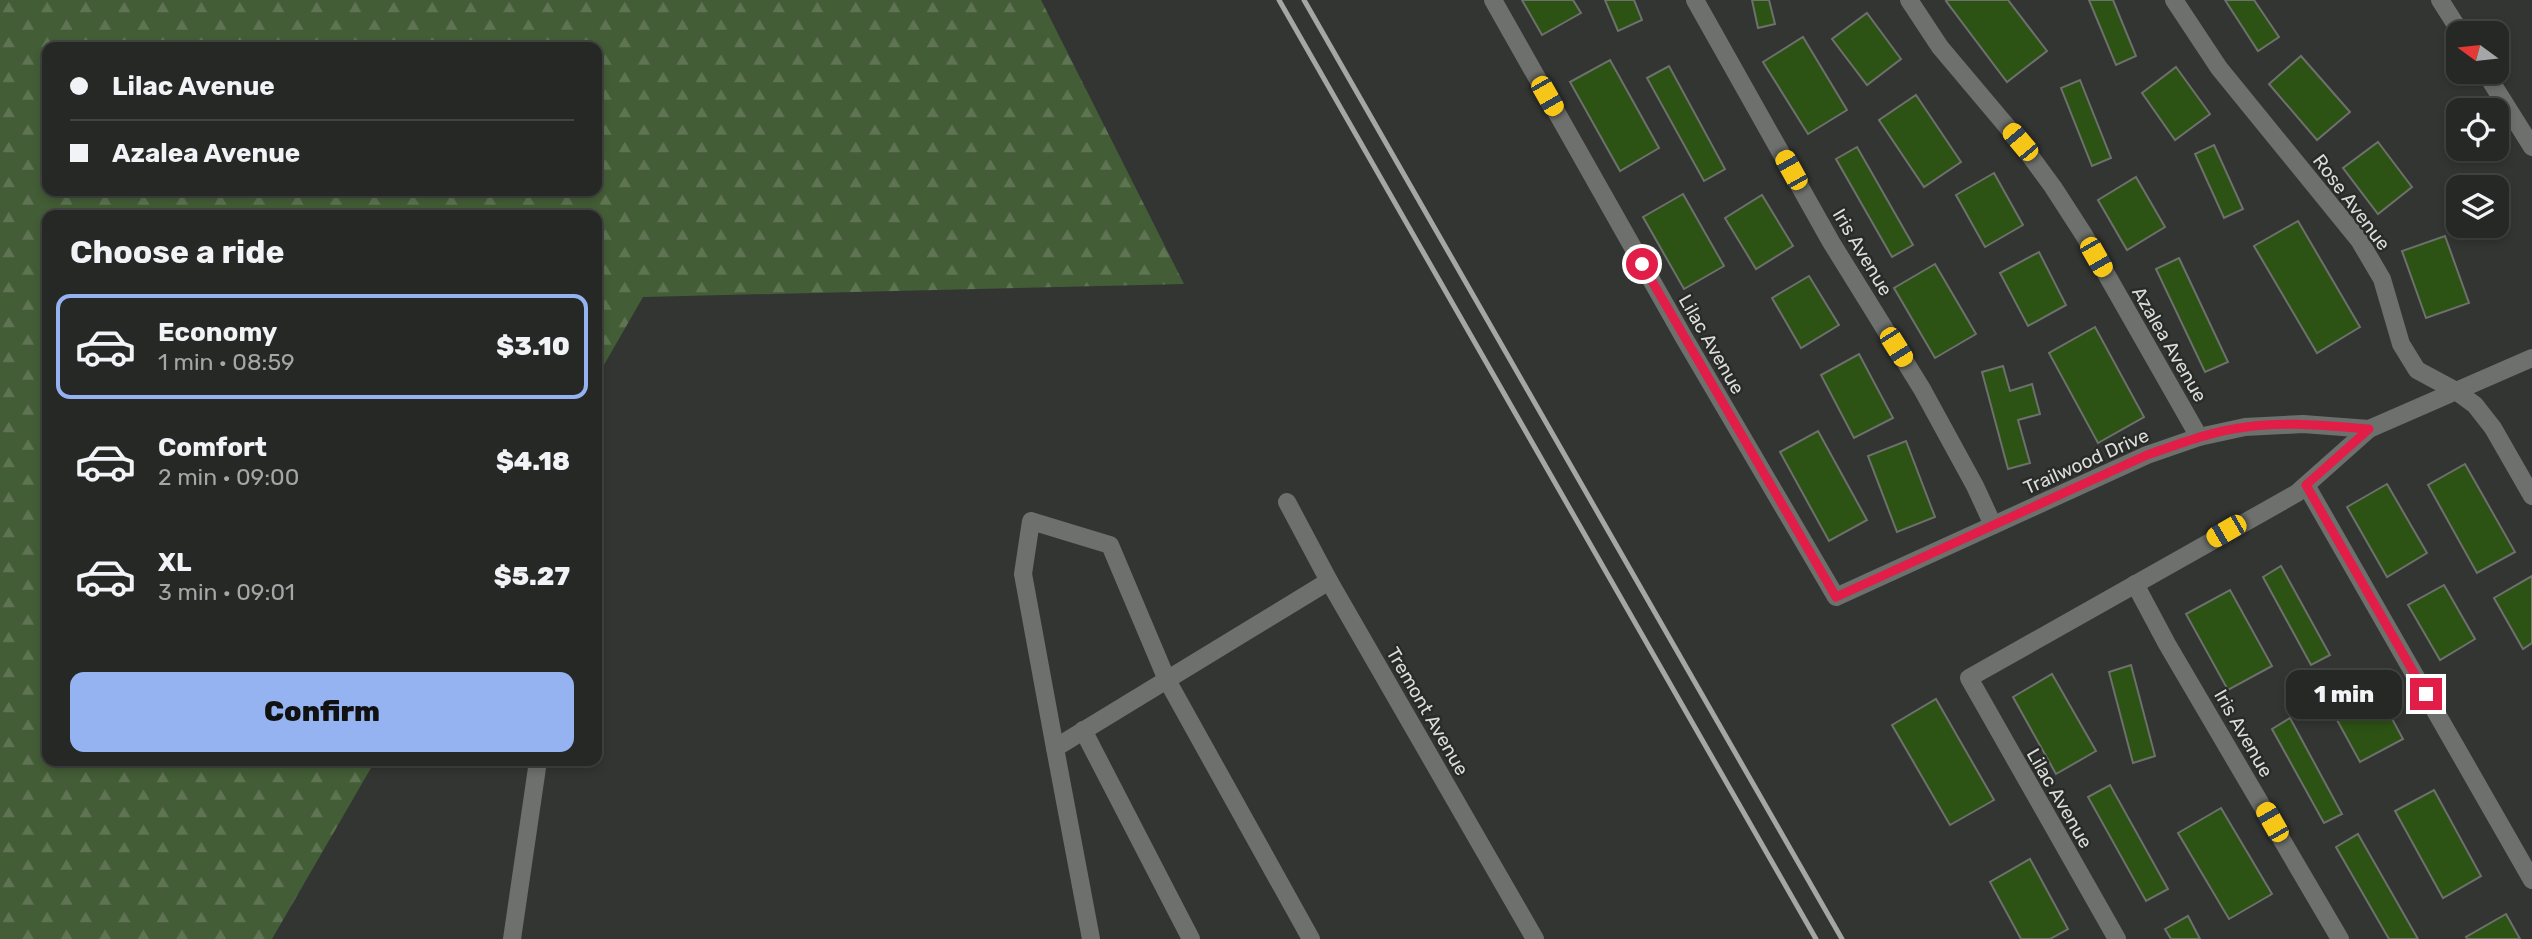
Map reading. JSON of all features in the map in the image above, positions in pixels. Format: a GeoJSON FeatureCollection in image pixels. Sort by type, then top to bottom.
{"type":"FeatureCollection","features":[{"type":"Feature","properties":{"kind":"street","name":"Lilac Avenue"},"geometry":{"type":"LineString","coordinates":[[1493,0],[1682,336],[1836,597]]}},
{"type":"Feature","properties":{"kind":"street","name":"Iris Avenue"},"geometry":{"type":"LineString","coordinates":[[1695,0],[1831,242],[1922,389],[1993,525]]}},
{"type":"Feature","properties":{"kind":"street","name":"Azalea Avenue"},"geometry":{"type":"LineString","coordinates":[[1909,0],[1940,47],[2020,142],[2053,187],[2084,235],[2199,437]]}},
{"type":"Feature","properties":{"kind":"street","name":"Rose Avenue"},"geometry":{"type":"LineString","coordinates":[[2174,0],[2219,68],[2359,240],[2382,279],[2401,344],[2417,370],[2456,391],[2474,405],[2493,428],[2532,496]]}},
{"type":"Feature","properties":{"kind":"street"},"geometry":{"type":"LineString","coordinates":[[2440,0],[2453,21]]}},
{"type":"Feature","properties":{"kind":"street"},"geometry":{"type":"LineString","coordinates":[[2493,84],[2532,147]]}},
{"type":"Feature","properties":{"kind":"street","name":"Trailwood Drive"},"geometry":{"type":"LineString","coordinates":[[1969,678],[2297,493],[2369,429],[2532,358]]}},
{"type":"Feature","properties":{"kind":"street","name":"Trailwood Drive"},"geometry":{"type":"LineString","coordinates":[[1836,597],[2147,455],[2199,437],[2245,427],[2291,424],[2369,429]]}},
{"type":"Feature","properties":{"kind":"street"},"geometry":{"type":"LineString","coordinates":[[2306,485],[2532,880]]}},
{"type":"Feature","properties":{"kind":"street","name":"Tremont Avenue"},"geometry":{"type":"LineString","coordinates":[[1287,502],[1329,581],[1535,939]]}},
{"type":"Feature","properties":{"kind":"street"},"geometry":{"type":"LineString","coordinates":[[1091,939],[1023,574],[1031,521],[1110,545],[1167,680],[1311,939]]}},
{"type":"Feature","properties":{"kind":"street"},"geometry":{"type":"LineString","coordinates":[[1055,748],[1329,581]]}},
{"type":"Feature","properties":{"kind":"street","name":"Iris Avenue"},"geometry":{"type":"LineString","coordinates":[[2135,584],[2340,939]]}},
{"type":"Feature","properties":{"kind":"street","name":"Lilac Avenue"},"geometry":{"type":"LineString","coordinates":[[1969,678],[2117,939]]}},
{"type":"Feature","properties":{"kind":"street"},"geometry":{"type":"LineString","coordinates":[[1083,730],[1191,939]]}},
{"type":"Feature","properties":{"kind":"street"},"geometry":{"type":"LineString","coordinates":[[512,939],[537,766]]}},
{"type":"Feature","properties":{"kind":"green space"},"geometry":{"type":"Polygon","coordinates":[[[0,0],[1041,0],[1184,284],[643,297],[602,368],[602,210],[42,210],[42,766],[372,766],[272,939],[0,939],[0,0]]]}},
{"type":"Feature","properties":{"kind":"building"},"geometry":{"type":"Polygon","coordinates":[[[1522,0],[1573,0],[1581,13],[1542,35],[1522,0]]]}},
{"type":"Feature","properties":{"kind":"building"},"geometry":{"type":"Polygon","coordinates":[[[1605,0],[1634,0],[1642,20],[1618,31],[1605,0]]]}},
{"type":"Feature","properties":{"kind":"building"},"geometry":{"type":"Polygon","coordinates":[[[1752,0],[1769,0],[1775,24],[1758,28],[1752,0]]]}},
{"type":"Feature","properties":{"kind":"building"},"geometry":{"type":"Polygon","coordinates":[[[2008,0],[2047,51],[2007,82],[1946,1],[2008,0]]]}},
{"type":"Feature","properties":{"kind":"building"},"geometry":{"type":"Polygon","coordinates":[[[2089,0],[2113,0],[2136,56],[2116,65],[2089,0]]]}},
{"type":"Feature","properties":{"kind":"building"},"geometry":{"type":"Polygon","coordinates":[[[2225,0],[2254,0],[2279,37],[2258,51],[2225,0]]]}},
{"type":"Feature","properties":{"kind":"building"},"geometry":{"type":"Polygon","coordinates":[[[1867,13],[1901,59],[1867,85],[1832,39],[1867,13]]]}},
{"type":"Feature","properties":{"kind":"building"},"geometry":{"type":"Polygon","coordinates":[[[1803,37],[1847,110],[1808,134],[1763,62],[1803,37]]]}},
{"type":"Feature","properties":{"kind":"building"},"geometry":{"type":"Polygon","coordinates":[[[2301,56],[2350,112],[2317,140],[2269,84],[2301,56]]]}},
{"type":"Feature","properties":{"kind":"building"},"geometry":{"type":"Polygon","coordinates":[[[1610,60],[1659,148],[1620,171],[1570,82],[1610,60]]]}},
{"type":"Feature","properties":{"kind":"building"},"geometry":{"type":"Polygon","coordinates":[[[1669,66],[1725,169],[1704,181],[1647,78],[1669,66]]]}},
{"type":"Feature","properties":{"kind":"building"},"geometry":{"type":"Polygon","coordinates":[[[2176,67],[2210,114],[2175,140],[2142,93],[2176,67]]]}},
{"type":"Feature","properties":{"kind":"building"},"geometry":{"type":"Polygon","coordinates":[[[2080,80],[2111,158],[2092,166],[2061,88],[2080,80]]]}},
{"type":"Feature","properties":{"kind":"building"},"geometry":{"type":"Polygon","coordinates":[[[1916,95],[1961,162],[1924,187],[1879,120],[1916,95]]]}},
{"type":"Feature","properties":{"kind":"building"},"geometry":{"type":"Polygon","coordinates":[[[2378,142],[2412,187],[2378,214],[2343,168],[2378,142]]]}},
{"type":"Feature","properties":{"kind":"building"},"geometry":{"type":"Polygon","coordinates":[[[2214,145],[2243,209],[2224,218],[2195,154],[2214,145]]]}},
{"type":"Feature","properties":{"kind":"building"},"geometry":{"type":"Polygon","coordinates":[[[1857,147],[1913,245],[1892,257],[1836,159],[1857,147]]]}},
{"type":"Feature","properties":{"kind":"building"},"geometry":{"type":"Polygon","coordinates":[[[1994,173],[2023,225],[1985,247],[1956,195],[1994,173]]]}},
{"type":"Feature","properties":{"kind":"building"},"geometry":{"type":"Polygon","coordinates":[[[2136,177],[2165,227],[2127,250],[2098,200],[2136,177]]]}},
{"type":"Feature","properties":{"kind":"building"},"geometry":{"type":"Polygon","coordinates":[[[1683,194],[1724,266],[1684,289],[1643,217],[1683,194]]]}},
{"type":"Feature","properties":{"kind":"building"},"geometry":{"type":"Polygon","coordinates":[[[1762,195],[1793,246],[1756,269],[1725,218],[1762,195]]]}},
{"type":"Feature","properties":{"kind":"building"},"geometry":{"type":"Polygon","coordinates":[[[2298,221],[2360,327],[2317,353],[2254,246],[2298,221]]]}},
{"type":"Feature","properties":{"kind":"building"},"geometry":{"type":"Polygon","coordinates":[[[2445,236],[2469,303],[2426,318],[2402,251],[2445,236]]]}},
{"type":"Feature","properties":{"kind":"building"},"geometry":{"type":"Polygon","coordinates":[[[2039,252],[2066,305],[2028,326],[2000,273],[2039,252]]]}},
{"type":"Feature","properties":{"kind":"building"},"geometry":{"type":"Polygon","coordinates":[[[2179,258],[2228,362],[2205,372],[2156,269],[2179,258]]]}},
{"type":"Feature","properties":{"kind":"building"},"geometry":{"type":"Polygon","coordinates":[[[1935,264],[1976,334],[1935,358],[1894,288],[1935,264]]]}},
{"type":"Feature","properties":{"kind":"building"},"geometry":{"type":"Polygon","coordinates":[[[1809,276],[1839,325],[1801,348],[1772,298],[1809,276]]]}},
{"type":"Feature","properties":{"kind":"building"},"geometry":{"type":"Polygon","coordinates":[[[2095,327],[2144,417],[2098,443],[2049,353],[2095,327]]]}},
{"type":"Feature","properties":{"kind":"building"},"geometry":{"type":"Polygon","coordinates":[[[1859,354],[1893,418],[1854,438],[1821,375],[1859,354]]]}},
{"type":"Feature","properties":{"kind":"building"},"geometry":{"type":"Polygon","coordinates":[[[2003,366],[2010,391],[2032,384],[2040,414],[2018,420],[2030,463],[2008,469],[1982,372],[2003,366]]]}},
{"type":"Feature","properties":{"kind":"building"},"geometry":{"type":"Polygon","coordinates":[[[1818,431],[1867,520],[1829,541],[1780,452],[1818,431]]]}},
{"type":"Feature","properties":{"kind":"building"},"geometry":{"type":"Polygon","coordinates":[[[1906,441],[1935,517],[1897,532],[1868,456],[1906,441]]]}},
{"type":"Feature","properties":{"kind":"building"},"geometry":{"type":"Polygon","coordinates":[[[2465,464],[2515,552],[2477,573],[2428,485],[2465,464]]]}},
{"type":"Feature","properties":{"kind":"building"},"geometry":{"type":"Polygon","coordinates":[[[2387,484],[2427,553],[2387,577],[2347,507],[2387,484]]]}},
{"type":"Feature","properties":{"kind":"building"},"geometry":{"type":"Polygon","coordinates":[[[2281,566],[2330,655],[2311,665],[2263,577],[2281,566]]]}},
{"type":"Feature","properties":{"kind":"building"},"geometry":{"type":"Polygon","coordinates":[[[2532,576],[2532,643],[2523,649],[2494,598],[2532,576]]]}},
{"type":"Feature","properties":{"kind":"building"},"geometry":{"type":"Polygon","coordinates":[[[2444,585],[2475,639],[2440,660],[2408,605],[2444,585]]]}},
{"type":"Feature","properties":{"kind":"building"},"geometry":{"type":"Polygon","coordinates":[[[2230,590],[2272,666],[2228,690],[2186,614],[2230,590]]]}},
{"type":"Feature","properties":{"kind":"building"},"geometry":{"type":"Polygon","coordinates":[[[2131,665],[2155,756],[2133,763],[2109,672],[2131,665]]]}},
{"type":"Feature","properties":{"kind":"building"},"geometry":{"type":"Polygon","coordinates":[[[2052,674],[2096,751],[2056,774],[2013,697],[2052,674]]]}},
{"type":"Feature","properties":{"kind":"building"},"geometry":{"type":"Polygon","coordinates":[[[2369,676],[2403,739],[2360,762],[2326,700],[2369,676]]]}},
{"type":"Feature","properties":{"kind":"building"},"geometry":{"type":"Polygon","coordinates":[[[1936,699],[1994,800],[1950,825],[1892,725],[1936,699]]]}},
{"type":"Feature","properties":{"kind":"building"},"geometry":{"type":"Polygon","coordinates":[[[2290,718],[2342,814],[2324,823],[2272,729],[2290,718]]]}},
{"type":"Feature","properties":{"kind":"building"},"geometry":{"type":"Polygon","coordinates":[[[2110,785],[2168,889],[2146,901],[2088,797],[2110,785]]]}},
{"type":"Feature","properties":{"kind":"building"},"geometry":{"type":"Polygon","coordinates":[[[2434,790],[2481,876],[2443,898],[2395,811],[2434,790]]]}},
{"type":"Feature","properties":{"kind":"building"},"geometry":{"type":"Polygon","coordinates":[[[2221,808],[2272,894],[2229,919],[2178,833],[2221,808]]]}},
{"type":"Feature","properties":{"kind":"building"},"geometry":{"type":"Polygon","coordinates":[[[2358,834],[2418,939],[2389,939],[2336,847],[2358,834]]]}},
{"type":"Feature","properties":{"kind":"building"},"geometry":{"type":"Polygon","coordinates":[[[2030,859],[2068,929],[2050,939],[2021,939],[1990,882],[2030,859]]]}},
{"type":"Feature","properties":{"kind":"building"},"geometry":{"type":"Polygon","coordinates":[[[2506,914],[2520,939],[2467,939],[2466,937],[2506,914]]]}},
{"type":"Feature","properties":{"kind":"building"},"geometry":{"type":"Polygon","coordinates":[[[2188,916],[2200,939],[2171,939],[2165,929],[2188,916]]]}},
{"type":"Feature","properties":{"kind":"railway"},"geometry":{"type":"LineString","coordinates":[[1279,0],[1816,939]]}},
{"type":"Feature","properties":{"kind":"railway"},"geometry":{"type":"LineString","coordinates":[[1304,0],[1842,939]]}},
{"type":"Feature","properties":{"kind":"route"},"geometry":{"type":"LineString","coordinates":[[1642,264],[1836,597],[2147,455],[2199,437],[2245,427],[2303,424],[2369,429],[2306,485],[2426,694]]}}]}
